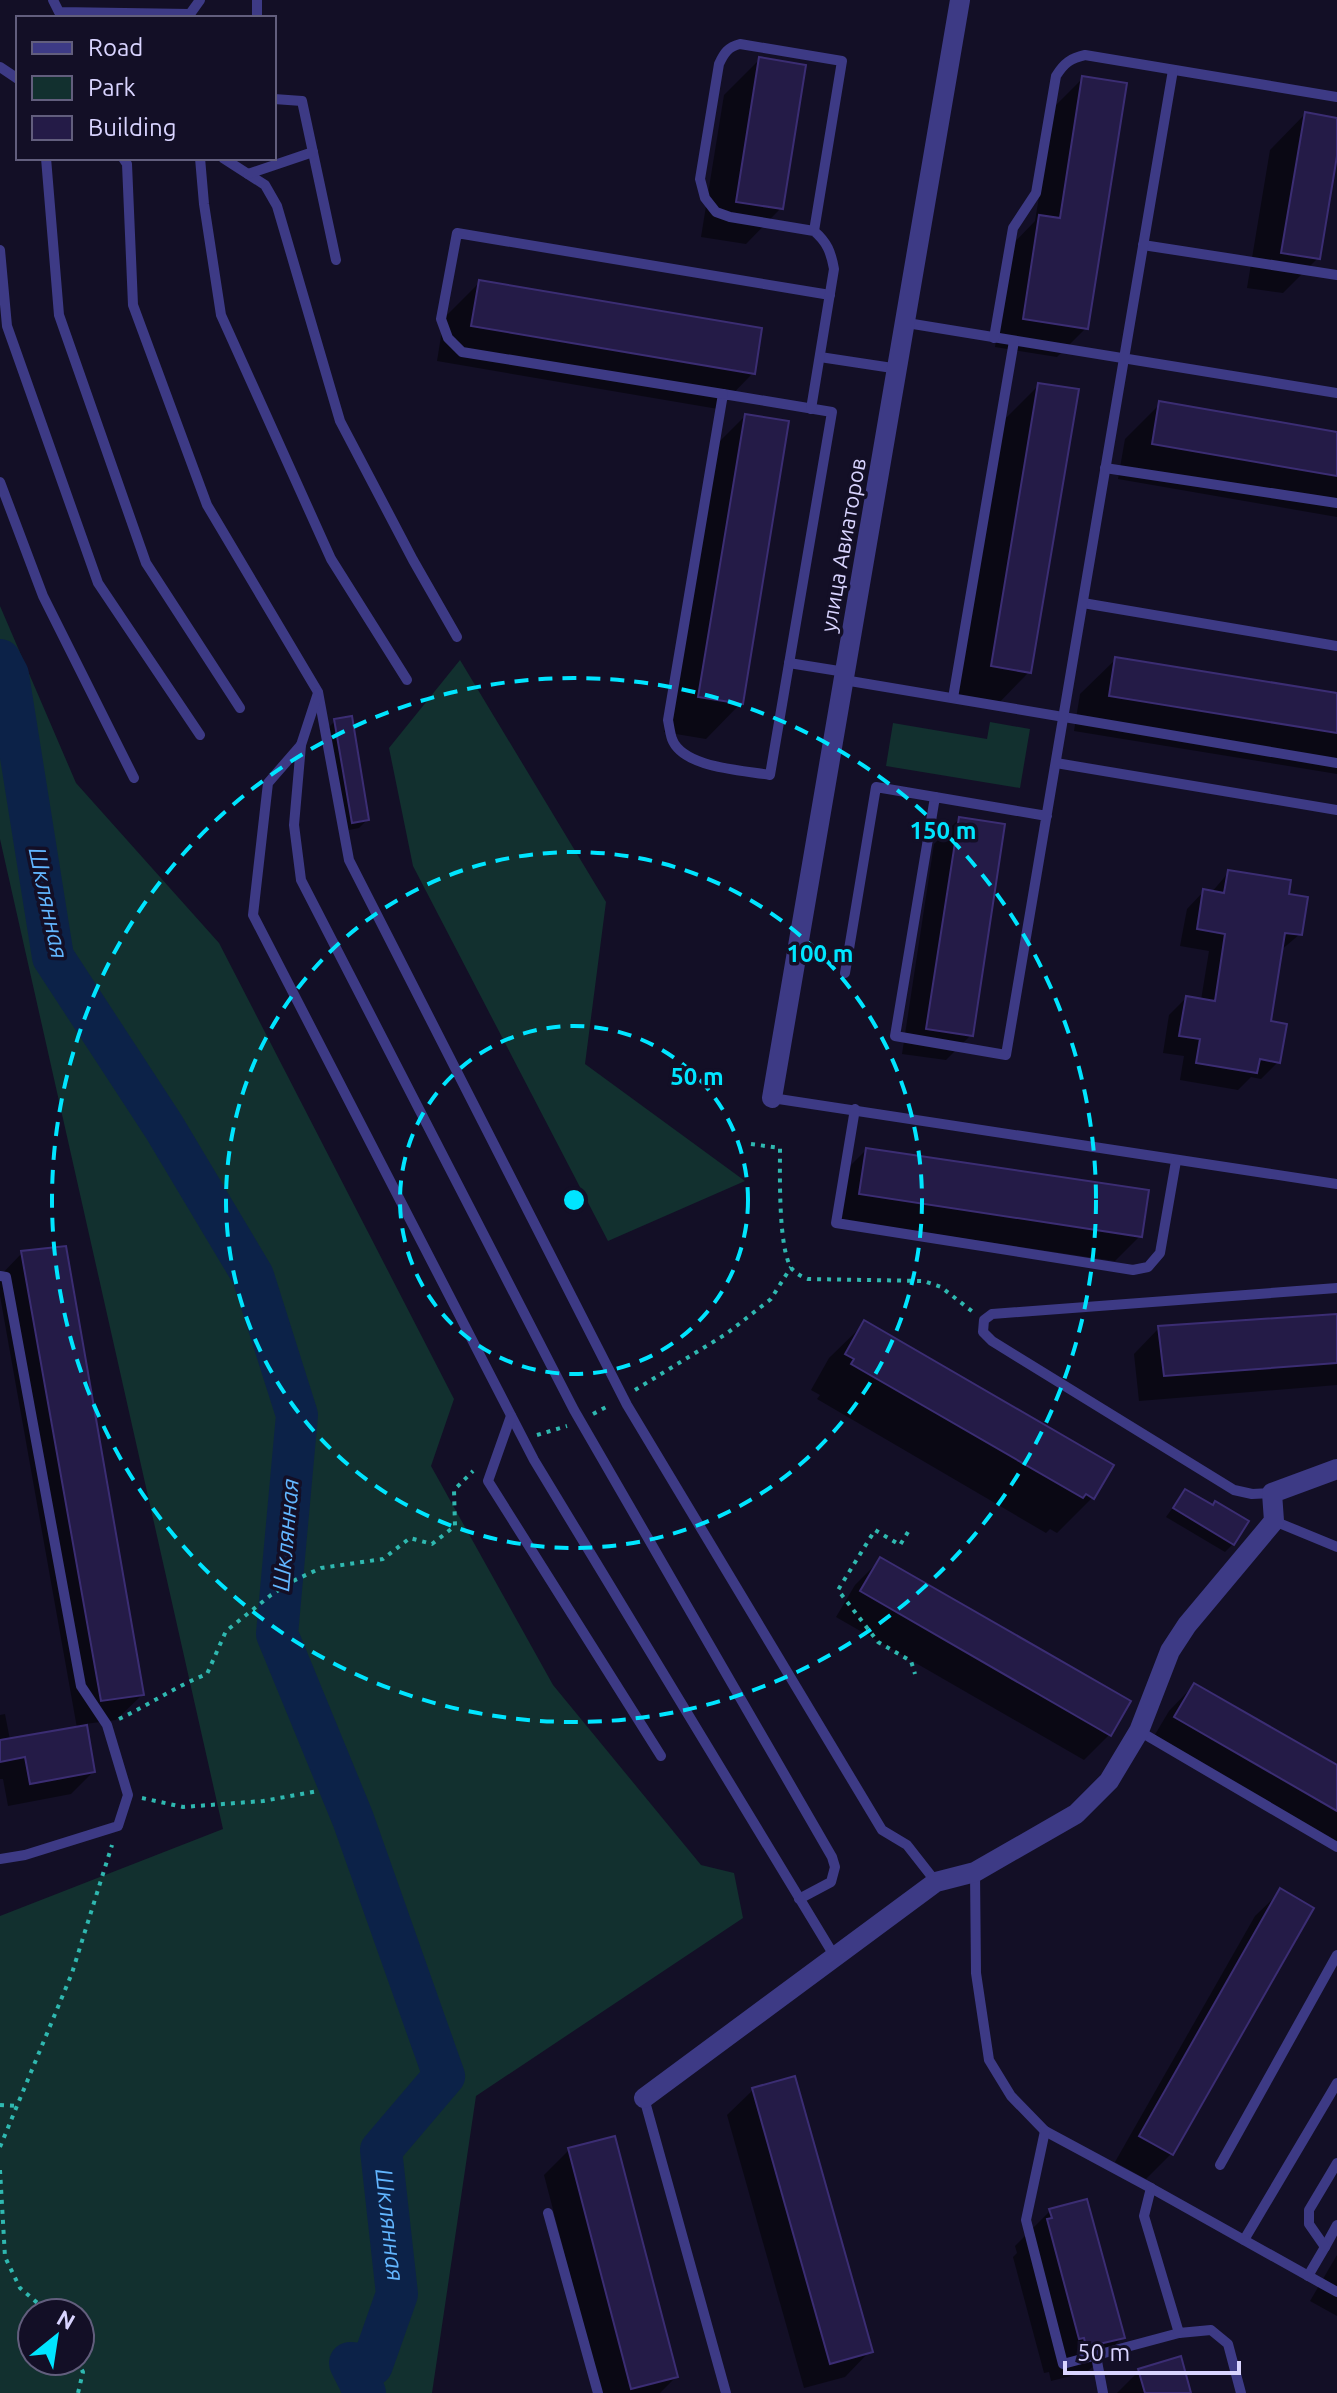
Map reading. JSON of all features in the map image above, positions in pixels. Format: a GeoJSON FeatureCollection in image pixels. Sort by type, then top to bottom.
{"type":"FeatureCollection","features":[{"type":"Feature","properties":{"kind":"street","name":"улица Авиаторов"},"geometry":{"type":"LineString","coordinates":[[772,1098],[960,0]]}},
{"type":"Feature","properties":{"kind":"street"},"geometry":{"type":"LineString","coordinates":[[644,2098],[936,1882],[975,1872],[1076,1814],[1109,1781],[1139,1731],[1170,1651],[1187,1625],[1274,1521],[1272,1493],[1337,1469]]}},
{"type":"Feature","properties":{"kind":"lane"},"geometry":{"type":"LineString","coordinates":[[53,0],[59,12],[190,14],[200,0]]}},
{"type":"Feature","properties":{"kind":"lane"},"geometry":{"type":"LineString","coordinates":[[811,409],[834,269],[831,252],[814,231],[716,212],[705,198],[700,179],[719,64],[732,46],[740,44],[842,61],[814,231]]}},
{"type":"Feature","properties":{"kind":"lane"},"geometry":{"type":"LineString","coordinates":[[994,338],[1013,228],[1036,193],[1056,76],[1063,65],[1085,55],[1337,97]]}},
{"type":"Feature","properties":{"kind":"lane"},"geometry":{"type":"LineString","coordinates":[[935,797],[895,1036],[1006,1055],[1173,70]]}},
{"type":"Feature","properties":{"kind":"lane"},"geometry":{"type":"LineString","coordinates":[[276,99],[302,101],[336,260]]}},
{"type":"Feature","properties":{"kind":"lane"},"geometry":{"type":"LineString","coordinates":[[248,174],[313,152]]}},
{"type":"Feature","properties":{"kind":"lane"},"geometry":{"type":"LineString","coordinates":[[46,160],[59,315],[146,563],[240,708]]}},
{"type":"Feature","properties":{"kind":"lane"},"geometry":{"type":"LineString","coordinates":[[124,160],[127,164],[133,305],[207,505],[318,692],[349,860],[624,1397],[882,1830],[907,1845],[936,1882]]}},
{"type":"Feature","properties":{"kind":"lane"},"geometry":{"type":"LineString","coordinates":[[200,160],[221,315],[331,559],[407,680]]}},
{"type":"Feature","properties":{"kind":"lane"},"geometry":{"type":"LineString","coordinates":[[226,160],[265,185],[277,206],[340,421],[457,637]]}},
{"type":"Feature","properties":{"kind":"lane"},"geometry":{"type":"LineString","coordinates":[[723,394],[668,720],[672,739],[681,753],[697,761],[770,775],[832,412],[811,409],[723,394],[462,352],[448,338],[441,319],[457,233],[830,295]]}},
{"type":"Feature","properties":{"kind":"lane"},"geometry":{"type":"LineString","coordinates":[[1143,245],[1337,275]]}},
{"type":"Feature","properties":{"kind":"lane"},"geometry":{"type":"LineString","coordinates":[[0,250],[7,326],[98,583],[200,735]]}},
{"type":"Feature","properties":{"kind":"lane"},"geometry":{"type":"LineString","coordinates":[[907,323],[1337,393]]}},
{"type":"Feature","properties":{"kind":"lane"},"geometry":{"type":"LineString","coordinates":[[953,698],[1014,341]]}},
{"type":"Feature","properties":{"kind":"lane"},"geometry":{"type":"LineString","coordinates":[[820,357],[899,369]]}},
{"type":"Feature","properties":{"kind":"lane"},"geometry":{"type":"LineString","coordinates":[[1105,468],[1337,503]]}},
{"type":"Feature","properties":{"kind":"lane"},"geometry":{"type":"LineString","coordinates":[[0,482],[43,596],[134,778]]}},
{"type":"Feature","properties":{"kind":"lane"},"geometry":{"type":"LineString","coordinates":[[1083,603],[1337,646]]}},
{"type":"Feature","properties":{"kind":"lane"},"geometry":{"type":"LineString","coordinates":[[789,663],[953,698],[1337,763]]}},
{"type":"Feature","properties":{"kind":"lane"},"geometry":{"type":"LineString","coordinates":[[318,692],[301,745],[294,825],[301,880],[581,1421],[832,1857],[835,1867],[831,1882],[799,1899]]}},
{"type":"Feature","properties":{"kind":"lane"},"geometry":{"type":"LineString","coordinates":[[301,745],[268,783],[253,915],[523,1439],[835,1957]]}},
{"type":"Feature","properties":{"kind":"lane"},"geometry":{"type":"LineString","coordinates":[[1056,763],[1337,810]]}},
{"type":"Feature","properties":{"kind":"lane"},"geometry":{"type":"LineString","coordinates":[[845,973],[876,787],[1047,816]]}},
{"type":"Feature","properties":{"kind":"lane"},"geometry":{"type":"LineString","coordinates":[[772,1098],[1337,1184]]}},
{"type":"Feature","properties":{"kind":"lane"},"geometry":{"type":"LineString","coordinates":[[855,1109],[836,1223],[852,1226],[1133,1270],[1148,1267],[1160,1253],[1176,1161]]}},
{"type":"Feature","properties":{"kind":"lane"},"geometry":{"type":"LineString","coordinates":[[0,1276],[6,1277],[81,1686],[107,1725],[128,1795],[118,1826],[25,1855],[0,1859]]}},
{"type":"Feature","properties":{"kind":"lane"},"geometry":{"type":"LineString","coordinates":[[1272,1493],[1252,1494],[1234,1490],[992,1341],[983,1332],[984,1320],[992,1314],[1337,1288]]}},
{"type":"Feature","properties":{"kind":"lane"},"geometry":{"type":"LineString","coordinates":[[511,1416],[488,1481],[661,1756]]}},
{"type":"Feature","properties":{"kind":"lane"},"geometry":{"type":"LineString","coordinates":[[1274,1521],[1337,1547]]}},
{"type":"Feature","properties":{"kind":"lane"},"geometry":{"type":"LineString","coordinates":[[1139,1731],[1337,1847]]}},
{"type":"Feature","properties":{"kind":"lane"},"geometry":{"type":"LineString","coordinates":[[975,1872],[976,1973],[989,2060],[1011,2096],[1045,2131],[1337,2292]]}},
{"type":"Feature","properties":{"kind":"lane"},"geometry":{"type":"LineString","coordinates":[[1220,2165],[1337,1955]]}},
{"type":"Feature","properties":{"kind":"lane"},"geometry":{"type":"LineString","coordinates":[[1244,2240],[1337,2083]]}},
{"type":"Feature","properties":{"kind":"lane"},"geometry":{"type":"LineString","coordinates":[[644,2098],[726,2393]]}},
{"type":"Feature","properties":{"kind":"lane"},"geometry":{"type":"LineString","coordinates":[[1045,2131],[1026,2220],[1063,2364],[1179,2333],[1211,2330],[1228,2344],[1241,2393]]}},
{"type":"Feature","properties":{"kind":"lane"},"geometry":{"type":"LineString","coordinates":[[1325,2247],[1309,2224],[1309,2210],[1337,2163]]}},
{"type":"Feature","properties":{"kind":"lane"},"geometry":{"type":"LineString","coordinates":[[1151,2188],[1144,2216],[1179,2333]]}},
{"type":"Feature","properties":{"kind":"lane"},"geometry":{"type":"LineString","coordinates":[[548,2213],[598,2393]]}},
{"type":"Feature","properties":{"kind":"lane"},"geometry":{"type":"LineString","coordinates":[[1308,2276],[1337,2225]]}},
{"type":"Feature","properties":{"kind":"lane"},"geometry":{"type":"LineString","coordinates":[[1096,2356],[1103,2393]]}},
{"type":"Feature","properties":{"kind":"path"},"geometry":{"type":"LineString","coordinates":[[751,1144],[780,1148],[786,1256],[791,1267],[808,1279],[924,1281],[941,1287],[984,1320]]}},
{"type":"Feature","properties":{"kind":"path"},"geometry":{"type":"LineString","coordinates":[[523,1439],[581,1421],[726,1334],[771,1299],[791,1267]]}},
{"type":"Feature","properties":{"kind":"path"},"geometry":{"type":"LineString","coordinates":[[107,1725],[144,1708],[186,1682],[207,1674],[226,1631],[293,1581],[321,1568],[383,1559],[410,1538],[432,1544],[455,1526],[454,1490],[501,1443]]}},
{"type":"Feature","properties":{"kind":"path"},"geometry":{"type":"LineString","coordinates":[[908,1532],[900,1545],[875,1530],[838,1590],[878,1642],[911,1661],[915,1674]]}},
{"type":"Feature","properties":{"kind":"path"},"geometry":{"type":"LineString","coordinates":[[128,1795],[183,1807],[263,1801],[318,1791]]}},
{"type":"Feature","properties":{"kind":"path"},"geometry":{"type":"LineString","coordinates":[[0,2147],[72,1973],[118,1826]]}},
{"type":"Feature","properties":{"kind":"path"},"geometry":{"type":"LineString","coordinates":[[0,2105],[18,2106]]}},
{"type":"Feature","properties":{"kind":"path"},"geometry":{"type":"LineString","coordinates":[[0,2170],[5,2257],[20,2288],[30,2297]]}},
{"type":"Feature","properties":{"kind":"green space"},"geometry":{"type":"Polygon","coordinates":[[[0,606],[76,783],[219,943],[454,1399],[431,1466],[553,1685],[701,1865],[734,1873],[743,1918],[476,2096],[432,2393],[0,2393],[0,1916],[223,1829],[0,839],[0,606]]]}},
{"type":"Feature","properties":{"kind":"green space"},"geometry":{"type":"Polygon","coordinates":[[[460,660],[606,902],[585,1064],[745,1181],[608,1241],[413,866],[389,748],[460,660]]]}},
{"type":"Feature","properties":{"kind":"green space"},"geometry":{"type":"Polygon","coordinates":[[[990,722],[1030,729],[1020,788],[886,766],[893,723],[987,739],[990,722]]]}},
{"type":"Feature","properties":{"kind":"building"},"geometry":{"type":"Polygon","coordinates":[[[759,57],[806,65],[783,209],[736,202],[759,57]]]}},
{"type":"Feature","properties":{"kind":"building"},"geometry":{"type":"Polygon","coordinates":[[[1082,76],[1127,83],[1088,329],[1023,319],[1039,215],[1060,218],[1082,76]]]}},
{"type":"Feature","properties":{"kind":"building"},"geometry":{"type":"Polygon","coordinates":[[[1305,112],[1337,118],[1337,156],[1320,259],[1281,253],[1305,112]]]}},
{"type":"Feature","properties":{"kind":"building"},"geometry":{"type":"Polygon","coordinates":[[[479,280],[762,328],[755,374],[471,326],[479,280]]]}},
{"type":"Feature","properties":{"kind":"building"},"geometry":{"type":"Polygon","coordinates":[[[1038,383],[1079,389],[1031,673],[991,666],[1038,383]]]}},
{"type":"Feature","properties":{"kind":"building"},"geometry":{"type":"Polygon","coordinates":[[[1159,401],[1337,432],[1337,476],[1152,444],[1159,401]]]}},
{"type":"Feature","properties":{"kind":"building"},"geometry":{"type":"Polygon","coordinates":[[[745,414],[789,421],[743,704],[698,697],[745,414]]]}},
{"type":"Feature","properties":{"kind":"building"},"geometry":{"type":"Polygon","coordinates":[[[1115,657],[1337,693],[1337,733],[1109,696],[1115,657]]]}},
{"type":"Feature","properties":{"kind":"building"},"geometry":{"type":"Polygon","coordinates":[[[352,716],[369,820],[352,823],[334,719],[352,716]]]}},
{"type":"Feature","properties":{"kind":"building"},"geometry":{"type":"Polygon","coordinates":[[[959,817],[1005,824],[973,1036],[926,1029],[959,817]]]}},
{"type":"Feature","properties":{"kind":"building"},"geometry":{"type":"Polygon","coordinates":[[[1228,870],[1291,880],[1289,894],[1308,897],[1302,935],[1285,933],[1271,1021],[1287,1024],[1280,1063],[1260,1059],[1257,1073],[1196,1063],[1200,1039],[1179,1036],[1186,996],[1215,1001],[1225,934],[1197,929],[1203,889],[1224,893],[1228,870]]]}},
{"type":"Feature","properties":{"kind":"building"},"geometry":{"type":"Polygon","coordinates":[[[866,1148],[1149,1190],[1142,1237],[859,1194],[866,1148]]]}},
{"type":"Feature","properties":{"kind":"building"},"geometry":{"type":"Polygon","coordinates":[[[66,1246],[144,1695],[101,1701],[21,1251],[66,1246]]]}},
{"type":"Feature","properties":{"kind":"building"},"geometry":{"type":"Polygon","coordinates":[[[1337,1314],[1337,1363],[1164,1376],[1158,1326],[1337,1314]]]}},
{"type":"Feature","properties":{"kind":"building"},"geometry":{"type":"Polygon","coordinates":[[[864,1320],[1114,1465],[1094,1499],[1086,1494],[1083,1498],[851,1364],[854,1359],[845,1354],[864,1320]]]}},
{"type":"Feature","properties":{"kind":"building"},"geometry":{"type":"Polygon","coordinates":[[[1185,1489],[1213,1505],[1215,1501],[1249,1521],[1234,1545],[1173,1508],[1185,1489]]]}},
{"type":"Feature","properties":{"kind":"building"},"geometry":{"type":"Polygon","coordinates":[[[880,1557],[1131,1701],[1111,1736],[860,1591],[880,1557]]]}},
{"type":"Feature","properties":{"kind":"building"},"geometry":{"type":"Polygon","coordinates":[[[1194,1683],[1337,1765],[1337,1811],[1174,1717],[1194,1683]]]}},
{"type":"Feature","properties":{"kind":"building"},"geometry":{"type":"Polygon","coordinates":[[[87,1725],[95,1772],[30,1784],[25,1757],[0,1762],[0,1740],[87,1725]]]}},
{"type":"Feature","properties":{"kind":"building"},"geometry":{"type":"Polygon","coordinates":[[[1280,1888],[1314,1908],[1173,2155],[1139,2136],[1280,1888]]]}},
{"type":"Feature","properties":{"kind":"building"},"geometry":{"type":"Polygon","coordinates":[[[795,2076],[873,2352],[830,2364],[752,2088],[795,2076]]]}},
{"type":"Feature","properties":{"kind":"building"},"geometry":{"type":"Polygon","coordinates":[[[615,2136],[678,2377],[631,2389],[568,2148],[615,2136]]]}},
{"type":"Feature","properties":{"kind":"building"},"geometry":{"type":"Polygon","coordinates":[[[1087,2199],[1125,2338],[1086,2347],[1084,2338],[1079,2339],[1047,2219],[1052,2218],[1049,2209],[1087,2199]]]}},
{"type":"Feature","properties":{"kind":"building"},"geometry":{"type":"Polygon","coordinates":[[[1181,2356],[1191,2393],[1145,2393],[1138,2369],[1181,2356]]]}},
{"type":"Feature","properties":{"kind":"waterway","name":"Шклянная"},"geometry":{"type":"LineString","coordinates":[[0,660],[8,675],[53,957],[164,1127],[253,1276],[297,1415],[277,1634],[353,1819],[444,2076],[381,2150],[397,2294],[372,2365],[350,2363],[365,2393]]}}]}
